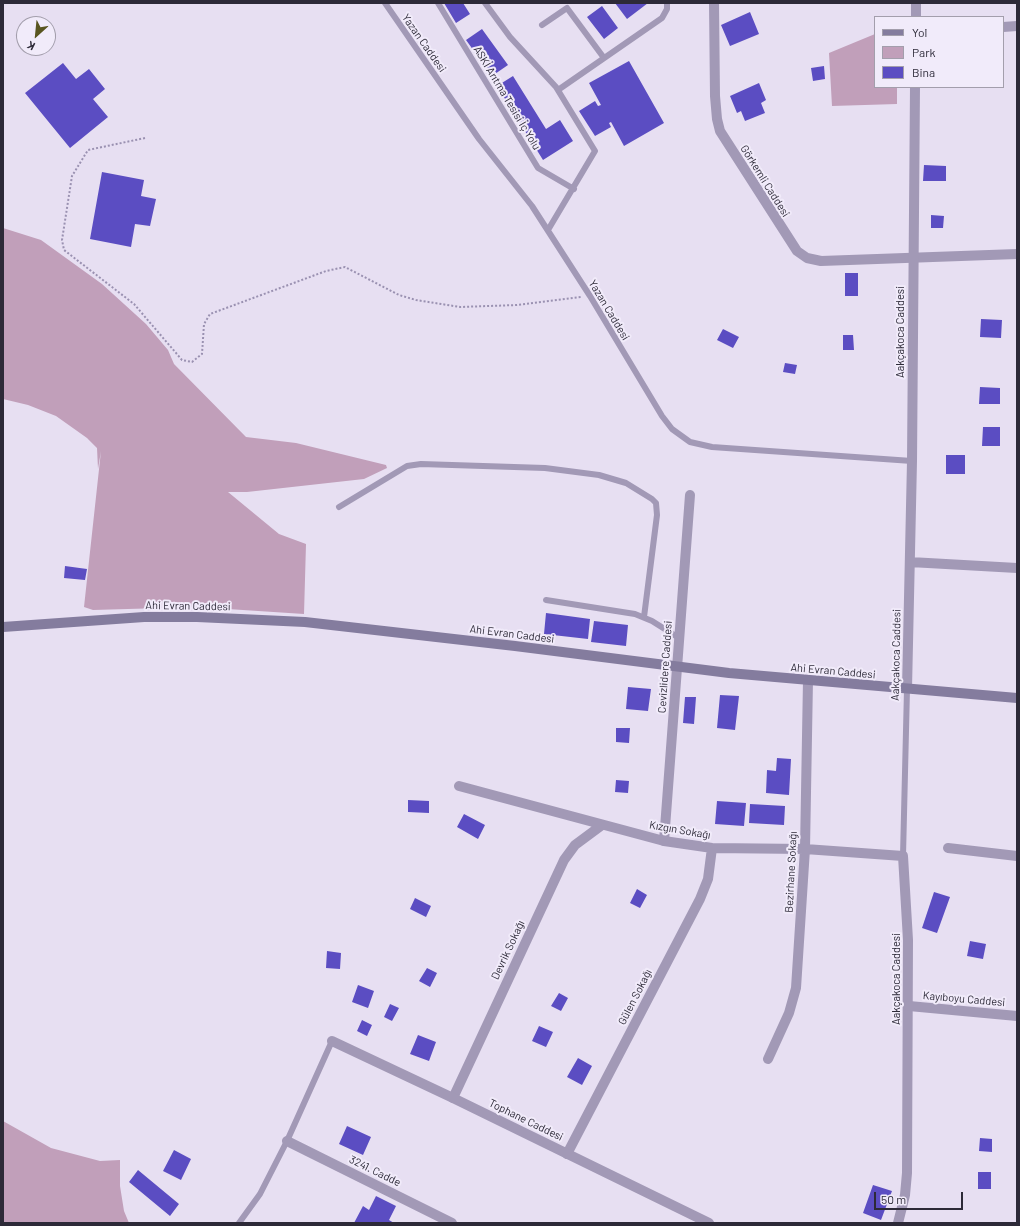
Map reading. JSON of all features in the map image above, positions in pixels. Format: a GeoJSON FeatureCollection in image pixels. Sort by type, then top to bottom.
{"type":"FeatureCollection","features":[{"type":"Feature","properties":{"kind":"main road","name":"Ahi Evran Caddesi"},"geometry":{"type":"LineString","coordinates":[[3,626],[144,617],[247,618],[402,632],[677,667],[1017,698]]}},
{"type":"Feature","properties":{"kind":"street","name":"Görkemli Caddesi"},"geometry":{"type":"LineString","coordinates":[[714,3],[717,119],[720,131],[797,251],[807,258],[822,261],[1017,254]]}},
{"type":"Feature","properties":{"kind":"street"},"geometry":{"type":"LineString","coordinates":[[916,3],[916,16]]}},
{"type":"Feature","properties":{"kind":"street"},"geometry":{"type":"LineString","coordinates":[[1004,27],[1017,26]]}},
{"type":"Feature","properties":{"kind":"street","name":"Aakçakoca Caddesi"},"geometry":{"type":"LineString","coordinates":[[907,689],[912,461],[915,88]]}},
{"type":"Feature","properties":{"kind":"street","name":"Cevizlidere Caddesi"},"geometry":{"type":"LineString","coordinates":[[664,841],[690,495]]}},
{"type":"Feature","properties":{"kind":"street"},"geometry":{"type":"LineString","coordinates":[[910,562],[1017,568]]}},
{"type":"Feature","properties":{"kind":"street","name":"Bezirhane Sokağı"},"geometry":{"type":"LineString","coordinates":[[768,1059],[789,1014],[796,988],[805,849],[808,680]]}},
{"type":"Feature","properties":{"kind":"street","name":"Kızgın Sokağı"},"geometry":{"type":"LineString","coordinates":[[459,786],[664,841],[712,848],[805,849],[904,856]]}},
{"type":"Feature","properties":{"kind":"street","name":"Devrik Sokağı"},"geometry":{"type":"LineString","coordinates":[[453,1098],[564,860],[575,845],[602,824]]}},
{"type":"Feature","properties":{"kind":"street","name":"Gülen Sokağı"},"geometry":{"type":"LineString","coordinates":[[567,1154],[700,899],[708,879],[712,848]]}},
{"type":"Feature","properties":{"kind":"street"},"geometry":{"type":"LineString","coordinates":[[948,848],[1017,856]]}},
{"type":"Feature","properties":{"kind":"street","name":"Aakçakoca Caddesi"},"geometry":{"type":"LineString","coordinates":[[898,1223],[906,1195],[907,1173],[909,1006],[908,906],[904,856]]}},
{"type":"Feature","properties":{"kind":"street","name":"Kayıboyu Caddesi"},"geometry":{"type":"LineString","coordinates":[[909,1006],[1017,1016]]}},
{"type":"Feature","properties":{"kind":"street","name":"Tophane Caddesi"},"geometry":{"type":"LineString","coordinates":[[332,1041],[453,1098],[708,1223]]}},
{"type":"Feature","properties":{"kind":"street","name":"3241. Cadde"},"geometry":{"type":"LineString","coordinates":[[287,1141],[452,1223]]}},
{"type":"Feature","properties":{"kind":"lane","name":"Yazan Caddesi"},"geometry":{"type":"LineString","coordinates":[[385,3],[478,139],[532,206],[590,296],[662,416],[672,429],[690,442],[712,447],[912,461]]}},
{"type":"Feature","properties":{"kind":"lane","name":"ASKİ Arıtma Tesisi İç Yolu"},"geometry":{"type":"LineString","coordinates":[[438,3],[538,168],[574,189]]}},
{"type":"Feature","properties":{"kind":"lane"},"geometry":{"type":"LineString","coordinates":[[485,3],[510,37],[558,90],[595,151],[574,189],[548,230]]}},
{"type":"Feature","properties":{"kind":"lane"},"geometry":{"type":"LineString","coordinates":[[558,90],[662,18],[667,9],[667,3]]}},
{"type":"Feature","properties":{"kind":"lane"},"geometry":{"type":"LineString","coordinates":[[542,24],[567,8],[604,58]]}},
{"type":"Feature","properties":{"kind":"lane"},"geometry":{"type":"LineString","coordinates":[[339,507],[408,466],[421,464],[545,468],[599,475],[626,483],[652,499],[656,504],[657,515],[644,617]]}},
{"type":"Feature","properties":{"kind":"lane"},"geometry":{"type":"LineString","coordinates":[[546,600],[635,614],[644,617],[679,638]]}},
{"type":"Feature","properties":{"kind":"lane","name":"Aakçakoca Caddesi"},"geometry":{"type":"LineString","coordinates":[[904,856],[907,689]]}},
{"type":"Feature","properties":{"kind":"lane"},"geometry":{"type":"LineString","coordinates":[[239,1223],[260,1194],[287,1141],[332,1041]]}},
{"type":"Feature","properties":{"kind":"path"},"geometry":{"type":"LineString","coordinates":[[145,138],[88,150],[72,176],[62,240],[64,250],[134,304],[182,360],[192,362],[202,354],[204,324],[210,314],[326,271],[345,267],[399,295],[416,300],[460,307],[517,305],[590,296]]}},
{"type":"Feature","properties":{"kind":"green space"},"geometry":{"type":"Polygon","coordinates":[[[874,34],[874,88],[897,88],[897,104],[832,106],[829,53],[874,34]]]}},
{"type":"Feature","properties":{"kind":"green space"},"geometry":{"type":"Polygon","coordinates":[[[3,228],[41,240],[102,284],[146,324],[168,350],[174,364],[246,437],[296,443],[386,465],[387,468],[364,479],[247,492],[228,492],[279,534],[306,544],[304,614],[197,607],[93,610],[84,607],[101,451],[98,469],[97,448],[87,438],[56,416],[28,405],[3,399],[3,228]]]}},
{"type":"Feature","properties":{"kind":"green space"},"geometry":{"type":"Polygon","coordinates":[[[3,1121],[51,1148],[100,1161],[120,1160],[120,1186],[124,1211],[129,1223],[3,1223],[3,1121]]]}},
{"type":"Feature","properties":{"kind":"building"},"geometry":{"type":"Polygon","coordinates":[[[444,3],[463,3],[470,14],[456,23],[444,3]]]}},
{"type":"Feature","properties":{"kind":"building"},"geometry":{"type":"Polygon","coordinates":[[[615,3],[648,3],[627,19],[615,3]]]}},
{"type":"Feature","properties":{"kind":"building"},"geometry":{"type":"Polygon","coordinates":[[[602,6],[618,28],[604,39],[587,17],[602,6]]]}},
{"type":"Feature","properties":{"kind":"building"},"geometry":{"type":"Polygon","coordinates":[[[750,12],[759,34],[730,46],[721,25],[750,12]]]}},
{"type":"Feature","properties":{"kind":"building"},"geometry":{"type":"Polygon","coordinates":[[[482,29],[508,65],[492,76],[466,40],[482,29]]]}},
{"type":"Feature","properties":{"kind":"building"},"geometry":{"type":"Polygon","coordinates":[[[629,61],[664,123],[624,146],[611,122],[609,123],[611,127],[595,136],[579,111],[595,101],[598,106],[601,105],[589,83],[629,61]]]}},
{"type":"Feature","properties":{"kind":"building"},"geometry":{"type":"Polygon","coordinates":[[[63,63],[76,79],[89,69],[105,89],[93,99],[108,117],[70,148],[25,93],[63,63]]]}},
{"type":"Feature","properties":{"kind":"building"},"geometry":{"type":"Polygon","coordinates":[[[824,66],[825,79],[813,81],[811,68],[824,66]]]}},
{"type":"Feature","properties":{"kind":"building"},"geometry":{"type":"Polygon","coordinates":[[[513,76],[546,129],[560,120],[573,141],[543,160],[497,86],[513,76]]]}},
{"type":"Feature","properties":{"kind":"building"},"geometry":{"type":"Polygon","coordinates":[[[759,83],[766,100],[761,103],[765,113],[745,121],[741,111],[737,113],[730,96],[759,83]]]}},
{"type":"Feature","properties":{"kind":"building"},"geometry":{"type":"Polygon","coordinates":[[[924,165],[946,166],[946,181],[923,181],[924,165]]]}},
{"type":"Feature","properties":{"kind":"building"},"geometry":{"type":"Polygon","coordinates":[[[102,172],[144,180],[141,196],[156,199],[150,226],[135,224],[131,247],[90,239],[102,172]]]}},
{"type":"Feature","properties":{"kind":"building"},"geometry":{"type":"Polygon","coordinates":[[[931,215],[944,216],[943,228],[931,228],[931,215]]]}},
{"type":"Feature","properties":{"kind":"building"},"geometry":{"type":"Polygon","coordinates":[[[845,273],[858,273],[858,296],[845,296],[845,273]]]}},
{"type":"Feature","properties":{"kind":"building"},"geometry":{"type":"Polygon","coordinates":[[[981,319],[1002,320],[1001,338],[980,337],[981,319]]]}},
{"type":"Feature","properties":{"kind":"building"},"geometry":{"type":"Polygon","coordinates":[[[723,329],[739,337],[733,348],[717,340],[723,329]]]}},
{"type":"Feature","properties":{"kind":"building"},"geometry":{"type":"Polygon","coordinates":[[[843,335],[853,335],[854,350],[843,350],[843,335]]]}},
{"type":"Feature","properties":{"kind":"building"},"geometry":{"type":"Polygon","coordinates":[[[785,363],[797,365],[795,374],[783,372],[785,363]]]}},
{"type":"Feature","properties":{"kind":"building"},"geometry":{"type":"Polygon","coordinates":[[[980,387],[1000,388],[1000,404],[979,404],[980,387]]]}},
{"type":"Feature","properties":{"kind":"building"},"geometry":{"type":"Polygon","coordinates":[[[983,427],[1000,427],[1000,446],[982,446],[983,427]]]}},
{"type":"Feature","properties":{"kind":"building"},"geometry":{"type":"Polygon","coordinates":[[[946,455],[965,455],[965,474],[946,474],[946,455]]]}},
{"type":"Feature","properties":{"kind":"building"},"geometry":{"type":"Polygon","coordinates":[[[65,566],[87,569],[85,580],[64,578],[65,566]]]}},
{"type":"Feature","properties":{"kind":"building"},"geometry":{"type":"Polygon","coordinates":[[[546,613],[590,619],[588,639],[544,634],[546,613]]]}},
{"type":"Feature","properties":{"kind":"building"},"geometry":{"type":"Polygon","coordinates":[[[594,621],[628,625],[626,646],[591,642],[594,621]]]}},
{"type":"Feature","properties":{"kind":"building"},"geometry":{"type":"Polygon","coordinates":[[[628,687],[651,689],[648,711],[626,709],[628,687]]]}},
{"type":"Feature","properties":{"kind":"building"},"geometry":{"type":"Polygon","coordinates":[[[720,695],[739,696],[735,730],[717,728],[720,695]]]}},
{"type":"Feature","properties":{"kind":"building"},"geometry":{"type":"Polygon","coordinates":[[[685,697],[696,697],[694,724],[683,723],[685,697]]]}},
{"type":"Feature","properties":{"kind":"building"},"geometry":{"type":"Polygon","coordinates":[[[616,728],[630,728],[629,743],[616,742],[616,728]]]}},
{"type":"Feature","properties":{"kind":"building"},"geometry":{"type":"Polygon","coordinates":[[[777,758],[791,759],[789,795],[766,793],[767,770],[776,771],[777,758]]]}},
{"type":"Feature","properties":{"kind":"building"},"geometry":{"type":"Polygon","coordinates":[[[616,780],[629,781],[628,793],[615,792],[616,780]]]}},
{"type":"Feature","properties":{"kind":"building"},"geometry":{"type":"Polygon","coordinates":[[[408,800],[429,801],[429,813],[408,812],[408,800]]]}},
{"type":"Feature","properties":{"kind":"building"},"geometry":{"type":"Polygon","coordinates":[[[717,801],[746,803],[744,826],[715,824],[717,801]]]}},
{"type":"Feature","properties":{"kind":"building"},"geometry":{"type":"Polygon","coordinates":[[[750,804],[785,806],[784,825],[749,823],[750,804]]]}},
{"type":"Feature","properties":{"kind":"building"},"geometry":{"type":"Polygon","coordinates":[[[464,814],[485,825],[478,839],[457,827],[464,814]]]}},
{"type":"Feature","properties":{"kind":"building"},"geometry":{"type":"Polygon","coordinates":[[[637,889],[647,895],[640,908],[630,903],[637,889]]]}},
{"type":"Feature","properties":{"kind":"building"},"geometry":{"type":"Polygon","coordinates":[[[934,892],[950,897],[937,933],[922,928],[934,892]]]}},
{"type":"Feature","properties":{"kind":"building"},"geometry":{"type":"Polygon","coordinates":[[[415,898],[431,906],[426,917],[410,909],[415,898]]]}},
{"type":"Feature","properties":{"kind":"building"},"geometry":{"type":"Polygon","coordinates":[[[970,941],[986,944],[983,959],[967,956],[970,941]]]}},
{"type":"Feature","properties":{"kind":"building"},"geometry":{"type":"Polygon","coordinates":[[[327,951],[341,953],[340,969],[326,968],[327,951]]]}},
{"type":"Feature","properties":{"kind":"building"},"geometry":{"type":"Polygon","coordinates":[[[427,968],[437,973],[430,987],[419,981],[427,968]]]}},
{"type":"Feature","properties":{"kind":"building"},"geometry":{"type":"Polygon","coordinates":[[[358,985],[374,991],[368,1008],[352,1002],[358,985]]]}},
{"type":"Feature","properties":{"kind":"building"},"geometry":{"type":"Polygon","coordinates":[[[559,993],[568,998],[561,1011],[551,1006],[559,993]]]}},
{"type":"Feature","properties":{"kind":"building"},"geometry":{"type":"Polygon","coordinates":[[[390,1004],[399,1008],[392,1021],[384,1017],[390,1004]]]}},
{"type":"Feature","properties":{"kind":"building"},"geometry":{"type":"Polygon","coordinates":[[[362,1020],[372,1025],[367,1036],[357,1031],[362,1020]]]}},
{"type":"Feature","properties":{"kind":"building"},"geometry":{"type":"Polygon","coordinates":[[[539,1026],[553,1032],[546,1047],[532,1041],[539,1026]]]}},
{"type":"Feature","properties":{"kind":"building"},"geometry":{"type":"Polygon","coordinates":[[[418,1035],[436,1042],[429,1061],[410,1054],[418,1035]]]}},
{"type":"Feature","properties":{"kind":"building"},"geometry":{"type":"Polygon","coordinates":[[[578,1058],[592,1066],[582,1085],[567,1077],[578,1058]]]}},
{"type":"Feature","properties":{"kind":"building"},"geometry":{"type":"Polygon","coordinates":[[[347,1126],[371,1137],[363,1155],[339,1144],[347,1126]]]}},
{"type":"Feature","properties":{"kind":"building"},"geometry":{"type":"Polygon","coordinates":[[[980,1138],[992,1139],[992,1152],[979,1151],[980,1138]]]}},
{"type":"Feature","properties":{"kind":"building"},"geometry":{"type":"Polygon","coordinates":[[[174,1150],[191,1159],[181,1180],[163,1171],[174,1150]]]}},
{"type":"Feature","properties":{"kind":"building"},"geometry":{"type":"Polygon","coordinates":[[[138,1170],[179,1204],[170,1216],[129,1182],[138,1170]]]}},
{"type":"Feature","properties":{"kind":"building"},"geometry":{"type":"Polygon","coordinates":[[[978,1172],[991,1172],[991,1189],[978,1189],[978,1172]]]}},
{"type":"Feature","properties":{"kind":"building"},"geometry":{"type":"Polygon","coordinates":[[[873,1185],[892,1191],[881,1220],[863,1213],[873,1185]]]}},
{"type":"Feature","properties":{"kind":"building"},"geometry":{"type":"Polygon","coordinates":[[[376,1196],[396,1206],[389,1220],[394,1223],[354,1223],[363,1206],[369,1210],[376,1196]]]}}]}
